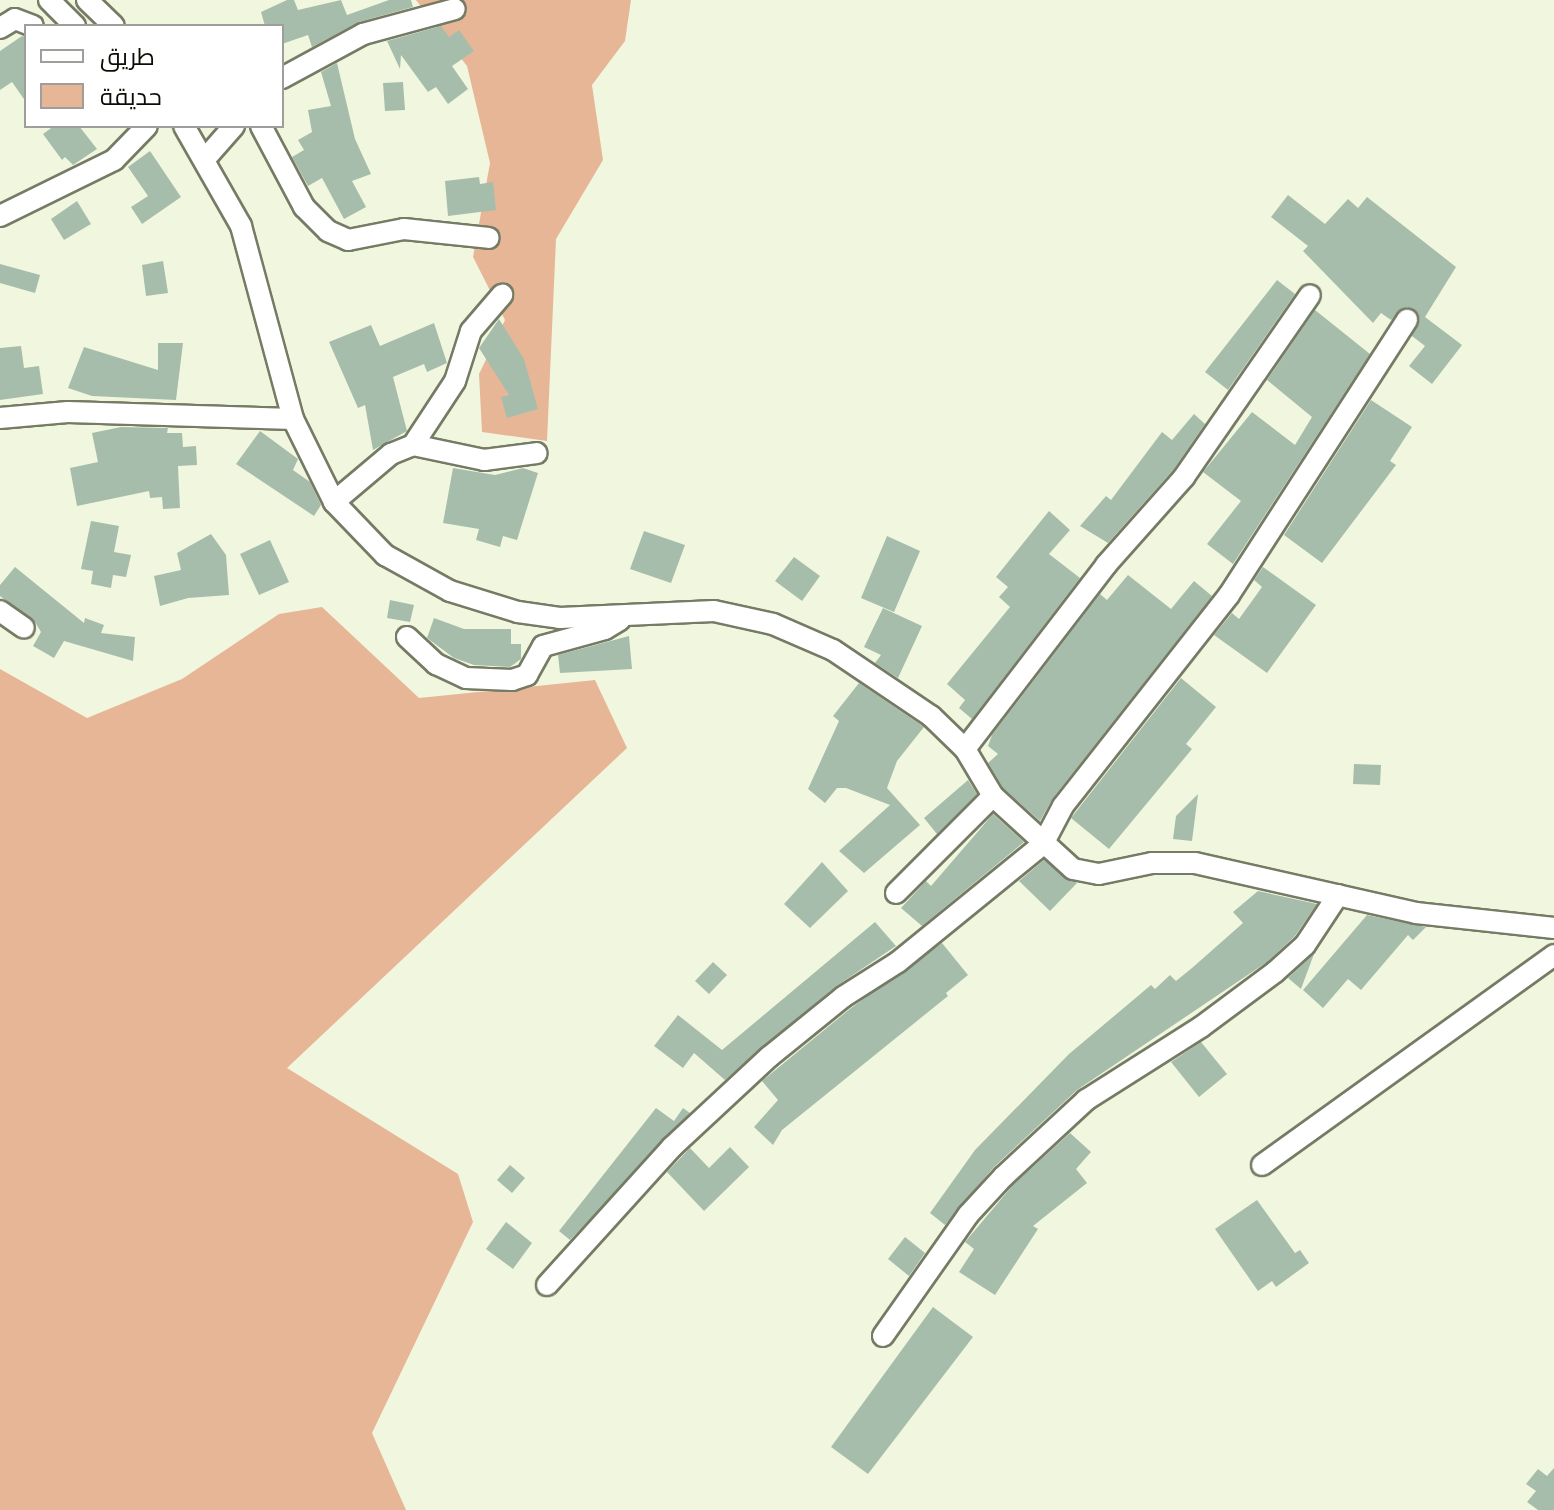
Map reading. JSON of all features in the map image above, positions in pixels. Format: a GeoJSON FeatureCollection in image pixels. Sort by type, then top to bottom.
{"type":"FeatureCollection","features":[{"type":"Feature","properties":{"kind":"street"},"geometry":{"type":"LineString","coordinates":[[49,0],[73,24]]}},
{"type":"Feature","properties":{"kind":"street"},"geometry":{"type":"LineString","coordinates":[[87,0],[112,24]]}},
{"type":"Feature","properties":{"kind":"street"},"geometry":{"type":"LineString","coordinates":[[284,77],[363,34],[455,9]]}},
{"type":"Feature","properties":{"kind":"street"},"geometry":{"type":"LineString","coordinates":[[0,28],[15,19],[28,24]]}},
{"type":"Feature","properties":{"kind":"street"},"geometry":{"type":"LineString","coordinates":[[0,216],[114,160],[145,128]]}},
{"type":"Feature","properties":{"kind":"street"},"geometry":{"type":"LineString","coordinates":[[185,128],[241,226],[293,419],[334,502],[385,555],[450,591],[560,618],[714,611],[773,624],[833,650],[931,716],[965,749],[993,796],[1073,869],[1099,874],[1152,863],[1195,863],[1416,913],[1554,928]]}},
{"type":"Feature","properties":{"kind":"street"},"geometry":{"type":"LineString","coordinates":[[205,159],[232,128]]}},
{"type":"Feature","properties":{"kind":"street"},"geometry":{"type":"LineString","coordinates":[[262,128],[304,207],[328,231],[348,240],[404,229],[489,238]]}},
{"type":"Feature","properties":{"kind":"street"},"geometry":{"type":"LineString","coordinates":[[413,445],[433,407],[455,381],[471,331],[502,295]]}},
{"type":"Feature","properties":{"kind":"street"},"geometry":{"type":"LineString","coordinates":[[965,749],[1106,565],[1184,477],[1310,295]]}},
{"type":"Feature","properties":{"kind":"street"},"geometry":{"type":"LineString","coordinates":[[547,1285],[672,1147],[769,1057],[843,997],[898,962],[1043,844],[1063,806],[1229,595],[1407,320]]}},
{"type":"Feature","properties":{"kind":"street"},"geometry":{"type":"LineString","coordinates":[[0,418],[68,412],[293,419]]}},
{"type":"Feature","properties":{"kind":"street"},"geometry":{"type":"LineString","coordinates":[[334,502],[391,454],[413,445],[484,460],[537,453]]}},
{"type":"Feature","properties":{"kind":"street"},"geometry":{"type":"LineString","coordinates":[[0,611],[24,628]]}},
{"type":"Feature","properties":{"kind":"street"},"geometry":{"type":"LineString","coordinates":[[407,637],[436,664],[466,678],[512,680],[527,675],[543,646],[605,629],[622,616]]}},
{"type":"Feature","properties":{"kind":"street"},"geometry":{"type":"LineString","coordinates":[[896,893],[993,796]]}},
{"type":"Feature","properties":{"kind":"street"},"geometry":{"type":"LineString","coordinates":[[883,1336],[968,1215],[1004,1176],[1086,1100],[1201,1027],[1275,972],[1305,945],[1338,895]]}},
{"type":"Feature","properties":{"kind":"street"},"geometry":{"type":"LineString","coordinates":[[1262,1165],[1554,955]]}},
{"type":"Feature","properties":{"kind":"green space"},"geometry":{"type":"Polygon","coordinates":[[[416,0],[631,0],[625,41],[592,85],[603,160],[556,239],[547,441],[482,432],[479,374],[505,320],[473,257],[490,163],[467,66],[416,0]]]}},
{"type":"Feature","properties":{"kind":"green space"},"geometry":{"type":"Polygon","coordinates":[[[322,607],[419,698],[595,680],[627,748],[287,1068],[458,1174],[473,1222],[372,1433],[406,1510],[0,1510],[0,669],[87,718],[182,679],[279,614],[322,607]]]}},
{"type":"Feature","properties":{"kind":"building"},"geometry":{"type":"Polygon","coordinates":[[[287,0],[294,0],[298,10],[341,0],[347,15],[389,0],[411,0],[413,7],[359,22],[312,47],[308,35],[284,43],[284,24],[264,24],[261,12],[287,0]]]}},
{"type":"Feature","properties":{"kind":"building"},"geometry":{"type":"Polygon","coordinates":[[[441,26],[449,37],[459,30],[474,51],[452,66],[468,89],[448,104],[436,87],[428,92],[401,55],[400,69],[387,41],[441,26]]]}},
{"type":"Feature","properties":{"kind":"building"},"geometry":{"type":"Polygon","coordinates":[[[24,36],[24,99],[12,82],[0,90],[0,51],[24,36]]]}},
{"type":"Feature","properties":{"kind":"building"},"geometry":{"type":"Polygon","coordinates":[[[337,63],[355,139],[371,174],[352,181],[366,207],[344,219],[322,178],[308,186],[292,157],[304,150],[298,140],[312,132],[308,110],[331,106],[321,72],[337,63]]]}},
{"type":"Feature","properties":{"kind":"building"},"geometry":{"type":"Polygon","coordinates":[[[403,82],[405,110],[385,111],[383,83],[403,82]]]}},
{"type":"Feature","properties":{"kind":"building"},"geometry":{"type":"Polygon","coordinates":[[[51,128],[81,128],[97,149],[73,165],[65,157],[62,160],[43,134],[51,128]]]}},
{"type":"Feature","properties":{"kind":"building"},"geometry":{"type":"Polygon","coordinates":[[[150,151],[181,197],[142,224],[131,207],[148,196],[128,167],[150,151]]]}},
{"type":"Feature","properties":{"kind":"building"},"geometry":{"type":"Polygon","coordinates":[[[479,177],[480,184],[493,182],[496,210],[448,216],[445,181],[479,177]]]}},
{"type":"Feature","properties":{"kind":"building"},"geometry":{"type":"Polygon","coordinates":[[[1288,195],[1325,224],[1348,199],[1358,208],[1367,197],[1456,267],[1425,317],[1462,345],[1432,384],[1409,366],[1425,346],[1412,336],[1418,313],[1407,307],[1391,320],[1381,313],[1373,323],[1303,251],[1308,246],[1271,217],[1288,195]]]}},
{"type":"Feature","properties":{"kind":"building"},"geometry":{"type":"Polygon","coordinates":[[[77,201],[91,224],[64,240],[51,219],[77,201]]]}},
{"type":"Feature","properties":{"kind":"building"},"geometry":{"type":"Polygon","coordinates":[[[163,261],[168,293],[146,296],[142,265],[163,261]]]}},
{"type":"Feature","properties":{"kind":"building"},"geometry":{"type":"Polygon","coordinates":[[[0,264],[40,275],[35,293],[0,283],[0,264]]]}},
{"type":"Feature","properties":{"kind":"building"},"geometry":{"type":"Polygon","coordinates":[[[1277,280],[1295,294],[1228,390],[1205,372],[1277,280]]]}},
{"type":"Feature","properties":{"kind":"building"},"geometry":{"type":"Polygon","coordinates":[[[1315,310],[1370,354],[1233,564],[1207,544],[1241,501],[1203,472],[1252,412],[1295,445],[1312,417],[1267,380],[1315,310]]]}},
{"type":"Feature","properties":{"kind":"building"},"geometry":{"type":"Polygon","coordinates":[[[499,319],[524,359],[538,409],[507,418],[501,397],[509,395],[479,348],[499,319]]]}},
{"type":"Feature","properties":{"kind":"building"},"geometry":{"type":"Polygon","coordinates":[[[434,323],[447,363],[427,372],[424,364],[393,377],[407,431],[373,450],[365,405],[358,408],[329,342],[371,325],[380,346],[434,323]]]}},
{"type":"Feature","properties":{"kind":"building"},"geometry":{"type":"Polygon","coordinates":[[[158,343],[183,343],[176,400],[92,396],[68,388],[84,347],[158,370],[158,343]]]}},
{"type":"Feature","properties":{"kind":"building"},"geometry":{"type":"Polygon","coordinates":[[[21,346],[24,368],[39,366],[43,394],[0,400],[0,348],[21,346]]]}},
{"type":"Feature","properties":{"kind":"building"},"geometry":{"type":"Polygon","coordinates":[[[1371,400],[1412,427],[1390,461],[1396,465],[1322,563],[1284,535],[1371,400]]]}},
{"type":"Feature","properties":{"kind":"building"},"geometry":{"type":"Polygon","coordinates":[[[1194,414],[1205,424],[1174,469],[1108,543],[1080,526],[1106,496],[1111,500],[1162,432],[1172,440],[1194,414]]]}},
{"type":"Feature","properties":{"kind":"building"},"geometry":{"type":"Polygon","coordinates":[[[121,427],[168,428],[167,433],[182,433],[183,447],[196,446],[197,465],[178,466],[180,508],[163,509],[162,497],[150,498],[149,491],[77,506],[70,468],[98,462],[92,433],[121,427]]]}},
{"type":"Feature","properties":{"kind":"building"},"geometry":{"type":"Polygon","coordinates":[[[260,431],[298,459],[293,470],[310,482],[321,505],[314,516],[236,464],[260,431]]]}},
{"type":"Feature","properties":{"kind":"building"},"geometry":{"type":"Polygon","coordinates":[[[453,468],[495,475],[523,468],[538,473],[517,540],[503,536],[500,547],[476,540],[479,529],[443,523],[453,468]]]}},
{"type":"Feature","properties":{"kind":"building"},"geometry":{"type":"Polygon","coordinates":[[[1049,511],[1070,530],[1049,554],[1080,578],[972,719],[959,708],[965,700],[947,684],[1010,607],[999,597],[1008,587],[996,577],[1049,511]]]}},
{"type":"Feature","properties":{"kind":"building"},"geometry":{"type":"Polygon","coordinates":[[[91,521],[119,526],[114,552],[131,555],[126,577],[113,575],[111,588],[91,584],[93,571],[81,569],[91,521]]]}},
{"type":"Feature","properties":{"kind":"building"},"geometry":{"type":"Polygon","coordinates":[[[644,531],[685,545],[671,583],[630,569],[644,531]]]}},
{"type":"Feature","properties":{"kind":"building"},"geometry":{"type":"Polygon","coordinates":[[[211,534],[226,555],[229,595],[188,598],[160,606],[154,576],[181,570],[177,553],[211,534]]]}},
{"type":"Feature","properties":{"kind":"building"},"geometry":{"type":"Polygon","coordinates":[[[887,536],[920,551],[894,612],[861,598],[887,536]]]}},
{"type":"Feature","properties":{"kind":"building"},"geometry":{"type":"Polygon","coordinates":[[[270,540],[289,582],[259,595],[240,554],[270,540]]]}},
{"type":"Feature","properties":{"kind":"building"},"geometry":{"type":"Polygon","coordinates":[[[794,557],[820,576],[802,601],[775,581],[794,557]]]}},
{"type":"Feature","properties":{"kind":"building"},"geometry":{"type":"Polygon","coordinates":[[[15,567],[84,623],[85,618],[104,625],[101,633],[135,637],[133,661],[64,641],[54,658],[33,646],[41,632],[35,622],[0,596],[0,585],[15,567]]]}},
{"type":"Feature","properties":{"kind":"building"},"geometry":{"type":"Polygon","coordinates":[[[1263,567],[1316,605],[1267,673],[1214,635],[1232,613],[1239,619],[1262,587],[1254,580],[1263,567]]]}},
{"type":"Feature","properties":{"kind":"building"},"geometry":{"type":"Polygon","coordinates":[[[1128,575],[1171,609],[1194,581],[1212,596],[1053,798],[1040,821],[1003,788],[988,763],[998,754],[988,746],[992,735],[1100,594],[1107,600],[1128,575]]]}},
{"type":"Feature","properties":{"kind":"building"},"geometry":{"type":"Polygon","coordinates":[[[390,600],[414,605],[410,622],[387,618],[390,600]]]}},
{"type":"Feature","properties":{"kind":"building"},"geometry":{"type":"Polygon","coordinates":[[[883,608],[922,626],[898,678],[875,663],[881,655],[864,647],[883,608]]]}},
{"type":"Feature","properties":{"kind":"building"},"geometry":{"type":"Polygon","coordinates":[[[434,618],[464,629],[511,629],[511,644],[521,644],[521,659],[510,667],[474,665],[454,658],[427,638],[434,618]]]}},
{"type":"Feature","properties":{"kind":"building"},"geometry":{"type":"Polygon","coordinates":[[[629,636],[632,669],[560,673],[558,655],[629,636]]]}},
{"type":"Feature","properties":{"kind":"building"},"geometry":{"type":"Polygon","coordinates":[[[1181,678],[1216,707],[1186,744],[1192,749],[1109,849],[1071,818],[1181,678]]]}},
{"type":"Feature","properties":{"kind":"building"},"geometry":{"type":"Polygon","coordinates":[[[859,683],[924,727],[897,761],[887,788],[920,825],[864,873],[839,851],[890,805],[846,788],[837,788],[825,803],[808,789],[839,721],[833,716],[859,683]]]}},
{"type":"Feature","properties":{"kind":"building"},"geometry":{"type":"Polygon","coordinates":[[[1354,764],[1381,765],[1380,785],[1353,784],[1354,764]]]}},
{"type":"Feature","properties":{"kind":"building"},"geometry":{"type":"Polygon","coordinates":[[[968,780],[977,794],[937,834],[924,818],[968,780]]]}},
{"type":"Feature","properties":{"kind":"building"},"geometry":{"type":"Polygon","coordinates":[[[1198,794],[1192,841],[1173,839],[1176,816],[1198,794]]]}},
{"type":"Feature","properties":{"kind":"building"},"geometry":{"type":"Polygon","coordinates":[[[993,814],[1024,842],[922,926],[901,908],[926,881],[931,886],[993,814]]]}},
{"type":"Feature","properties":{"kind":"building"},"geometry":{"type":"Polygon","coordinates":[[[1044,860],[1077,883],[1050,911],[1019,881],[1044,860]]]}},
{"type":"Feature","properties":{"kind":"building"},"geometry":{"type":"Polygon","coordinates":[[[822,862],[848,891],[810,928],[784,904],[822,862]]]}},
{"type":"Feature","properties":{"kind":"building"},"geometry":{"type":"Polygon","coordinates":[[[1258,891],[1317,904],[1295,936],[1267,962],[1077,1090],[994,1167],[945,1225],[930,1213],[975,1150],[1069,1054],[1151,985],[1155,989],[1170,975],[1176,981],[1192,968],[1243,923],[1233,912],[1258,891]]]}},
{"type":"Feature","properties":{"kind":"building"},"geometry":{"type":"Polygon","coordinates":[[[1367,915],[1426,927],[1413,940],[1408,935],[1361,990],[1348,979],[1323,1008],[1303,990],[1367,915]]]}},
{"type":"Feature","properties":{"kind":"building"},"geometry":{"type":"Polygon","coordinates":[[[875,922],[896,946],[835,987],[725,1080],[694,1053],[683,1068],[654,1046],[678,1015],[722,1050],[875,922]]]}},
{"type":"Feature","properties":{"kind":"building"},"geometry":{"type":"Polygon","coordinates":[[[942,943],[968,975],[946,993],[948,996],[782,1130],[773,1145],[754,1127],[778,1100],[762,1081],[851,1008],[942,943]]]}},
{"type":"Feature","properties":{"kind":"building"},"geometry":{"type":"Polygon","coordinates":[[[1314,954],[1301,989],[1288,978],[1314,954]]]}},
{"type":"Feature","properties":{"kind":"building"},"geometry":{"type":"Polygon","coordinates":[[[713,962],[727,975],[709,994],[695,981],[713,962]]]}},
{"type":"Feature","properties":{"kind":"building"},"geometry":{"type":"Polygon","coordinates":[[[1201,1042],[1227,1074],[1199,1097],[1171,1062],[1201,1042]]]}},
{"type":"Feature","properties":{"kind":"building"},"geometry":{"type":"Polygon","coordinates":[[[656,1108],[674,1121],[683,1108],[690,1113],[570,1240],[559,1231],[656,1108]]]}},
{"type":"Feature","properties":{"kind":"building"},"geometry":{"type":"Polygon","coordinates":[[[1070,1133],[1091,1152],[1076,1169],[1087,1183],[1033,1226],[1038,1229],[995,1295],[959,1272],[974,1249],[965,1242],[1013,1185],[1070,1133]]]}},
{"type":"Feature","properties":{"kind":"building"},"geometry":{"type":"Polygon","coordinates":[[[730,1147],[749,1167],[704,1211],[667,1172],[690,1148],[709,1168],[730,1147]]]}},
{"type":"Feature","properties":{"kind":"building"},"geometry":{"type":"Polygon","coordinates":[[[510,1165],[525,1178],[512,1193],[497,1180],[510,1165]]]}},
{"type":"Feature","properties":{"kind":"building"},"geometry":{"type":"Polygon","coordinates":[[[1257,1200],[1295,1253],[1300,1250],[1309,1263],[1276,1287],[1272,1281],[1258,1291],[1215,1229],[1257,1200]]]}},
{"type":"Feature","properties":{"kind":"building"},"geometry":{"type":"Polygon","coordinates":[[[506,1222],[532,1243],[513,1269],[486,1249],[506,1222]]]}},
{"type":"Feature","properties":{"kind":"building"},"geometry":{"type":"Polygon","coordinates":[[[905,1237],[925,1253],[909,1276],[888,1259],[905,1237]]]}},
{"type":"Feature","properties":{"kind":"building"},"geometry":{"type":"Polygon","coordinates":[[[933,1307],[973,1337],[868,1474],[831,1447],[933,1307]]]}},
{"type":"Feature","properties":{"kind":"building"},"geometry":{"type":"Polygon","coordinates":[[[1554,1468],[1554,1510],[1538,1510],[1527,1502],[1536,1491],[1526,1484],[1538,1469],[1547,1476],[1554,1468]]]}}]}
